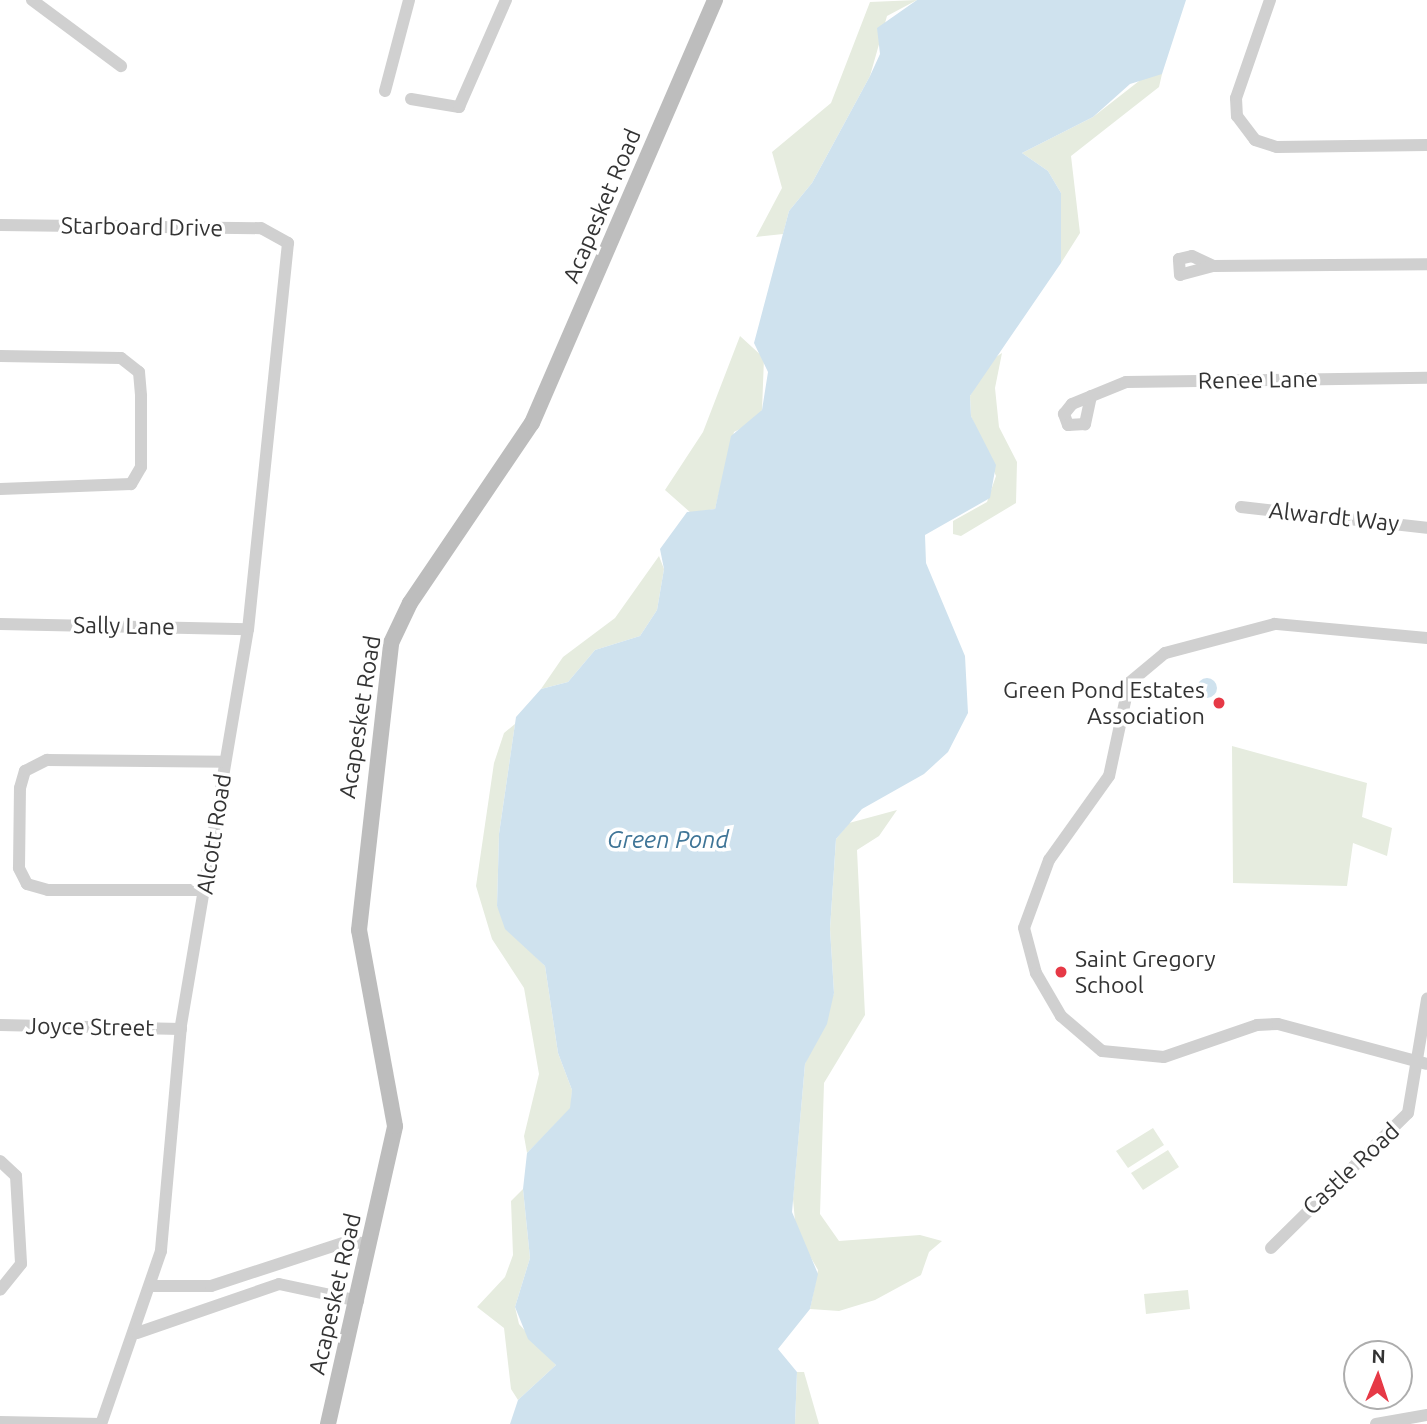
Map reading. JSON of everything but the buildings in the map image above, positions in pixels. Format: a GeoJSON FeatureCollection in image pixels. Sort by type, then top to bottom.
{"type":"FeatureCollection","features":[{"type":"Feature","properties":{"kind":"main road","name":"Acapesket Road"},"geometry":{"type":"LineString","coordinates":[[328,1424],[358,1301],[368,1243],[395,1126],[359,930],[391,643],[541,405],[715,0]]}},
{"type":"Feature","properties":{"kind":"street"},"geometry":{"type":"LineString","coordinates":[[32,0],[121,66]]}},
{"type":"Feature","properties":{"kind":"street"},"geometry":{"type":"LineString","coordinates":[[385,91],[409,0]]}},
{"type":"Feature","properties":{"kind":"street"},"geometry":{"type":"LineString","coordinates":[[411,99],[459,107],[506,0]]}},
{"type":"Feature","properties":{"kind":"street"},"geometry":{"type":"LineString","coordinates":[[1270,0],[1236,97],[1237,116],[1255,140],[1278,147],[1427,145]]}},
{"type":"Feature","properties":{"kind":"street","name":"Starboard Drive"},"geometry":{"type":"LineString","coordinates":[[0,225],[261,228],[283,236]]}},
{"type":"Feature","properties":{"kind":"street","name":"Alcott Road"},"geometry":{"type":"LineString","coordinates":[[101,1424],[137,1333],[167,1210],[181,1029],[248,629],[280,343],[288,243],[283,236]]}},
{"type":"Feature","properties":{"kind":"street"},"geometry":{"type":"LineString","coordinates":[[1213,266],[1427,264]]}},
{"type":"Feature","properties":{"kind":"street"},"geometry":{"type":"LineString","coordinates":[[0,356],[128,361],[141,381],[141,467],[131,484],[114,490],[0,489]]}},
{"type":"Feature","properties":{"kind":"street","name":"Renee Lane"},"geometry":{"type":"LineString","coordinates":[[1091,396],[1126,382],[1427,378]]}},
{"type":"Feature","properties":{"kind":"street","name":"Alwardt Way"},"geometry":{"type":"LineString","coordinates":[[1241,507],[1427,528]]}},
{"type":"Feature","properties":{"kind":"street","name":"Sally Lane"},"geometry":{"type":"LineString","coordinates":[[0,624],[248,629]]}},
{"type":"Feature","properties":{"kind":"street"},"geometry":{"type":"LineString","coordinates":[[1423,1064],[1278,1024],[1256,1025],[1164,1057],[1102,1051],[1061,1016],[1035,973],[1024,928],[1049,860],[1109,776],[1129,683],[1158,658],[1275,624],[1427,638]]}},
{"type":"Feature","properties":{"kind":"street"},"geometry":{"type":"LineString","coordinates":[[205,890],[48,890],[27,884],[19,868],[20,788],[25,771],[47,760],[225,762]]}},
{"type":"Feature","properties":{"kind":"street","name":"Castle Road"},"geometry":{"type":"LineString","coordinates":[[1271,1248],[1395,1131],[1408,1113],[1423,1064],[1427,999]]}},
{"type":"Feature","properties":{"kind":"street","name":"Joyce Street"},"geometry":{"type":"LineString","coordinates":[[0,1025],[181,1029]]}},
{"type":"Feature","properties":{"kind":"street"},"geometry":{"type":"LineString","coordinates":[[0,1161],[16,1176],[21,1264],[0,1290]]}},
{"type":"Feature","properties":{"kind":"street"},"geometry":{"type":"LineString","coordinates":[[150,1286],[211,1286],[346,1242],[368,1243]]}},
{"type":"Feature","properties":{"kind":"street"},"geometry":{"type":"LineString","coordinates":[[137,1333],[279,1284],[358,1301]]}},
{"type":"Feature","properties":{"kind":"street"},"geometry":{"type":"LineString","coordinates":[[1376,1424],[1427,1415]]}},
{"type":"Feature","properties":{"kind":"street"},"geometry":{"type":"LineString","coordinates":[[0,1422],[101,1424]]}},
{"type":"Feature","properties":{"kind":"shaded area"},"geometry":{"type":"Polygon","coordinates":[[[917,0],[887,16],[870,76],[812,183],[789,211],[783,234],[756,237],[782,188],[772,152],[831,103],[870,2],[917,0]]]}},
{"type":"Feature","properties":{"kind":"shaded area"},"geometry":{"type":"Polygon","coordinates":[[[1148,74],[1162,74],[1159,87],[1071,156],[1080,233],[1061,263],[1061,193],[1048,171],[1022,153],[1093,117],[1148,74]]]}},
{"type":"Feature","properties":{"kind":"shaded area"},"geometry":{"type":"Polygon","coordinates":[[[740,336],[764,358],[762,410],[756,421],[734,432],[715,509],[691,513],[665,490],[703,432],[740,336]]]}},
{"type":"Feature","properties":{"kind":"shaded area"},"geometry":{"type":"Polygon","coordinates":[[[1002,353],[995,388],[999,427],[1017,462],[1016,503],[961,536],[953,534],[953,521],[987,502],[996,476],[971,416],[970,396],[990,361],[1002,353]]]}},
{"type":"Feature","properties":{"kind":"shaded area"},"geometry":{"type":"Polygon","coordinates":[[[659,556],[664,569],[657,610],[640,636],[595,650],[568,682],[541,689],[563,657],[615,618],[659,556]]]}},
{"type":"Feature","properties":{"kind":"shaded area"},"geometry":{"type":"Polygon","coordinates":[[[515,724],[499,834],[497,906],[515,936],[545,966],[558,1053],[572,1090],[571,1108],[527,1153],[524,1136],[539,1074],[524,988],[492,939],[476,886],[494,763],[504,733],[515,724]]]}},
{"type":"Feature","properties":{"kind":"shaded area"},"geometry":{"type":"Polygon","coordinates":[[[1232,746],[1367,783],[1362,817],[1392,828],[1387,856],[1353,843],[1347,886],[1233,883],[1232,746]]]}},
{"type":"Feature","properties":{"kind":"shaded area"},"geometry":{"type":"Polygon","coordinates":[[[897,810],[879,836],[857,850],[865,1015],[824,1083],[820,1214],[839,1241],[920,1235],[942,1241],[929,1252],[921,1275],[875,1300],[839,1311],[810,1309],[818,1270],[796,1232],[793,1199],[805,1064],[834,993],[830,929],[836,839],[849,823],[897,810]]]}},
{"type":"Feature","properties":{"kind":"shaded area"},"geometry":{"type":"Polygon","coordinates":[[[1153,1128],[1164,1145],[1128,1168],[1116,1151],[1153,1128]]]}},
{"type":"Feature","properties":{"kind":"shaded area"},"geometry":{"type":"Polygon","coordinates":[[[1168,1150],[1179,1167],[1143,1190],[1131,1173],[1168,1150]]]}},
{"type":"Feature","properties":{"kind":"shaded area"},"geometry":{"type":"Polygon","coordinates":[[[523,1189],[530,1258],[515,1307],[519,1324],[556,1365],[518,1400],[511,1389],[504,1328],[477,1307],[505,1277],[513,1255],[511,1201],[523,1189]]]}},
{"type":"Feature","properties":{"kind":"shaded area"},"geometry":{"type":"Polygon","coordinates":[[[1188,1290],[1190,1309],[1146,1314],[1144,1294],[1188,1290]]]}},
{"type":"Feature","properties":{"kind":"shaded area"},"geometry":{"type":"Polygon","coordinates":[[[797,1372],[804,1372],[819,1424],[795,1424],[797,1372]]]}},
{"type":"Feature","properties":{"kind":"water","name":"Green Pond"},"geometry":{"type":"Polygon","coordinates":[[[917,0],[1186,0],[1162,74],[1130,84],[1093,117],[1022,153],[1048,171],[1061,193],[1061,263],[970,396],[971,416],[996,465],[990,498],[925,535],[926,563],[965,656],[968,713],[948,752],[924,774],[862,809],[836,839],[830,929],[834,993],[827,1024],[805,1064],[792,1212],[818,1274],[810,1309],[778,1349],[797,1372],[795,1424],[510,1424],[518,1400],[556,1365],[528,1339],[515,1307],[530,1258],[523,1189],[527,1153],[570,1108],[572,1090],[558,1053],[545,966],[505,929],[497,906],[499,834],[516,717],[541,689],[568,682],[595,650],[640,636],[657,610],[664,569],[660,549],[687,512],[715,509],[731,436],[762,410],[768,372],[754,343],[789,211],[812,183],[870,76],[880,54],[877,28],[917,0]]]}},
{"type":"Feature","properties":{"kind":"water"},"geometry":{"type":"Polygon","coordinates":[[[1207,678],[1214,681],[1217,688],[1214,695],[1207,698],[1200,695],[1197,688],[1200,681],[1207,678]]]}},
{"type":"Feature","properties":{"kind":"place","name":"Green Pond Estates Association"},"geometry":{"type":"Point","coordinates":[1219,703]}},
{"type":"Feature","properties":{"kind":"place","name":"Saint Gregory School"},"geometry":{"type":"Point","coordinates":[1061,972]}}]}
